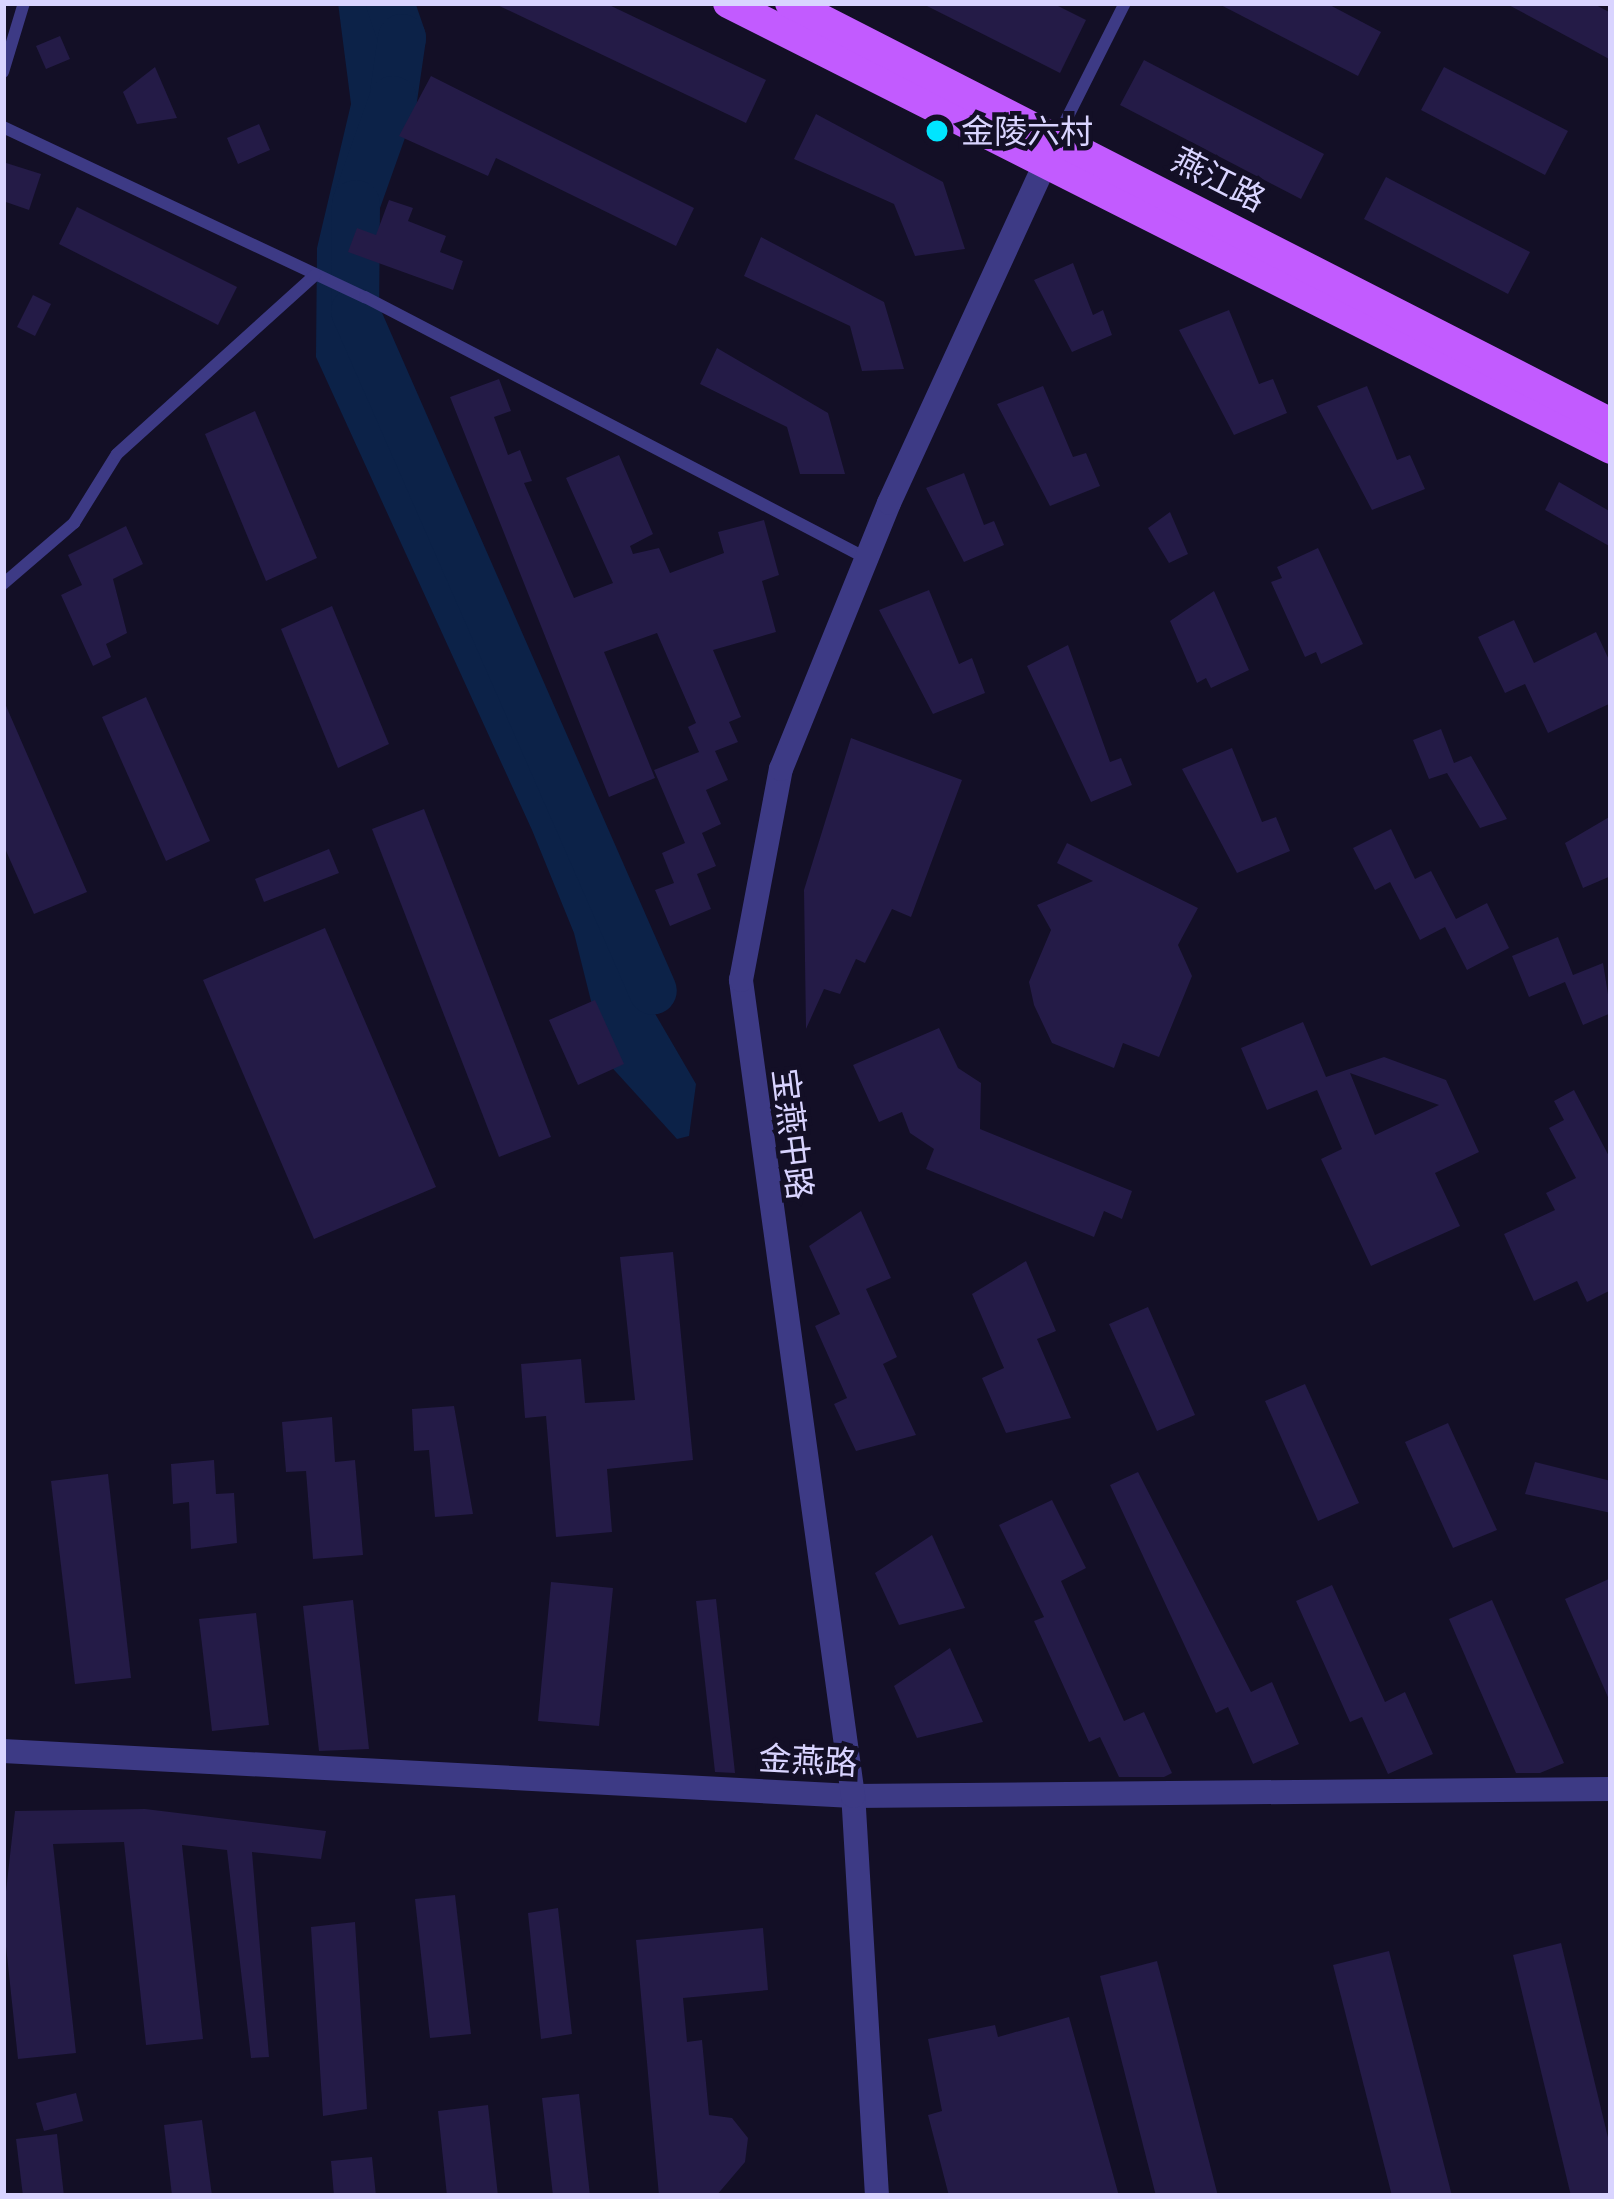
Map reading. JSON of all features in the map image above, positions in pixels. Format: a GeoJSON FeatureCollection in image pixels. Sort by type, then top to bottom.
{"type":"FeatureCollection","features":[{"type":"Feature","properties":{"kind":"main road"},"geometry":{"type":"LineString","coordinates":[[728,3],[1053,148],[1611,449]]}},
{"type":"Feature","properties":{"kind":"main road","name":"燕江路"},"geometry":{"type":"LineString","coordinates":[[790,3],[1053,148],[1611,424]]}},
{"type":"Feature","properties":{"kind":"street","name":"宝燕中路"},"geometry":{"type":"LineString","coordinates":[[877,2196],[853,1796],[741,980],[781,770],[866,558],[1053,148]]}},
{"type":"Feature","properties":{"kind":"street","name":"金燕路"},"geometry":{"type":"LineString","coordinates":[[3,1751],[853,1796],[1611,1789]]}},
{"type":"Feature","properties":{"kind":"lane"},"geometry":{"type":"LineString","coordinates":[[3,72],[24,3]]}},
{"type":"Feature","properties":{"kind":"lane"},"geometry":{"type":"LineString","coordinates":[[1053,148],[1125,3]]}},
{"type":"Feature","properties":{"kind":"lane"},"geometry":{"type":"LineString","coordinates":[[3,127],[365,298],[866,558]]}},
{"type":"Feature","properties":{"kind":"lane"},"geometry":{"type":"LineString","coordinates":[[3,584],[74,523],[117,454],[314,275]]}},
{"type":"Feature","properties":{"kind":"water"},"geometry":{"type":"Polygon","coordinates":[[[338,3],[379,3],[386,69],[344,281],[345,339],[650,1005],[696,1084],[689,1136],[677,1139],[606,1061],[574,933],[532,830],[316,357],[317,248],[351,104],[338,3]]]}},
{"type":"Feature","properties":{"kind":"building"},"geometry":{"type":"Polygon","coordinates":[[[493,3],[605,3],[766,80],[746,123],[493,3]]]}},
{"type":"Feature","properties":{"kind":"building"},"geometry":{"type":"Polygon","coordinates":[[[921,3],[1052,3],[1086,20],[1060,73],[921,3]]]}},
{"type":"Feature","properties":{"kind":"building"},"geometry":{"type":"Polygon","coordinates":[[[1217,3],[1326,3],[1381,32],[1358,76],[1217,3]]]}},
{"type":"Feature","properties":{"kind":"building"},"geometry":{"type":"Polygon","coordinates":[[[1505,3],[1592,3],[1611,13],[1611,60],[1505,3]]]}},
{"type":"Feature","properties":{"kind":"building"},"geometry":{"type":"Polygon","coordinates":[[[60,36],[70,59],[46,69],[36,46],[60,36]]]}},
{"type":"Feature","properties":{"kind":"building"},"geometry":{"type":"Polygon","coordinates":[[[1144,60],[1324,154],[1301,199],[1120,105],[1144,60]]]}},
{"type":"Feature","properties":{"kind":"building"},"geometry":{"type":"Polygon","coordinates":[[[155,67],[177,118],[137,124],[123,92],[155,67]]]}},
{"type":"Feature","properties":{"kind":"building"},"geometry":{"type":"Polygon","coordinates":[[[1444,67],[1568,131],[1545,175],[1421,110],[1444,67]]]}},
{"type":"Feature","properties":{"kind":"building"},"geometry":{"type":"Polygon","coordinates":[[[431,76],[694,208],[676,246],[496,158],[488,176],[399,136],[431,76]]]}},
{"type":"Feature","properties":{"kind":"building"},"geometry":{"type":"Polygon","coordinates":[[[816,114],[943,182],[965,249],[915,256],[894,204],[794,159],[816,114]]]}},
{"type":"Feature","properties":{"kind":"building"},"geometry":{"type":"Polygon","coordinates":[[[259,124],[270,150],[238,164],[227,138],[259,124]]]}},
{"type":"Feature","properties":{"kind":"building"},"geometry":{"type":"Polygon","coordinates":[[[3,162],[41,174],[29,210],[3,201],[3,162]]]}},
{"type":"Feature","properties":{"kind":"building"},"geometry":{"type":"Polygon","coordinates":[[[1386,177],[1530,252],[1508,294],[1364,219],[1386,177]]]}},
{"type":"Feature","properties":{"kind":"building"},"geometry":{"type":"Polygon","coordinates":[[[389,200],[413,208],[408,221],[446,236],[440,252],[463,261],[453,290],[348,252],[357,228],[376,235],[389,200]]]}},
{"type":"Feature","properties":{"kind":"building"},"geometry":{"type":"Polygon","coordinates":[[[77,207],[237,287],[218,325],[59,244],[77,207]]]}},
{"type":"Feature","properties":{"kind":"building"},"geometry":{"type":"Polygon","coordinates":[[[761,237],[884,302],[904,369],[862,371],[850,326],[744,276],[761,237]]]}},
{"type":"Feature","properties":{"kind":"building"},"geometry":{"type":"Polygon","coordinates":[[[1073,263],[1093,315],[1103,310],[1112,335],[1072,352],[1034,280],[1073,263]]]}},
{"type":"Feature","properties":{"kind":"building"},"geometry":{"type":"Polygon","coordinates":[[[33,295],[51,304],[35,336],[17,327],[33,295]]]}},
{"type":"Feature","properties":{"kind":"building"},"geometry":{"type":"Polygon","coordinates":[[[1229,310],[1259,384],[1273,379],[1287,413],[1234,435],[1179,330],[1229,310]]]}},
{"type":"Feature","properties":{"kind":"building"},"geometry":{"type":"Polygon","coordinates":[[[717,348],[828,413],[845,474],[800,474],[787,427],[700,384],[717,348]]]}},
{"type":"Feature","properties":{"kind":"building"},"geometry":{"type":"Polygon","coordinates":[[[499,379],[511,411],[494,417],[508,455],[520,450],[532,481],[524,483],[574,598],[613,583],[566,478],[619,455],[653,534],[630,546],[633,554],[659,548],[670,573],[724,553],[718,532],[764,520],[779,575],[762,581],[776,632],[713,650],[741,717],[729,722],[738,742],[715,751],[728,780],[706,790],[721,824],[702,833],[716,866],[697,874],[711,909],[670,926],[655,890],[674,883],[662,853],[685,843],[654,770],[699,752],[688,727],[696,723],[657,633],[604,652],[655,778],[609,797],[450,397],[499,379]]]}},
{"type":"Feature","properties":{"kind":"building"},"geometry":{"type":"Polygon","coordinates":[[[1043,386],[1073,457],[1086,453],[1100,486],[1050,506],[997,404],[1043,386]]]}},
{"type":"Feature","properties":{"kind":"building"},"geometry":{"type":"Polygon","coordinates":[[[1367,386],[1397,460],[1410,455],[1425,489],[1372,510],[1317,406],[1367,386]]]}},
{"type":"Feature","properties":{"kind":"building"},"geometry":{"type":"Polygon","coordinates":[[[255,411],[317,558],[266,581],[205,434],[255,411]]]}},
{"type":"Feature","properties":{"kind":"building"},"geometry":{"type":"Polygon","coordinates":[[[964,473],[984,525],[994,521],[1004,545],[964,562],[926,488],[964,473]]]}},
{"type":"Feature","properties":{"kind":"building"},"geometry":{"type":"Polygon","coordinates":[[[1559,482],[1611,512],[1611,547],[1545,510],[1559,482]]]}},
{"type":"Feature","properties":{"kind":"building"},"geometry":{"type":"Polygon","coordinates":[[[1170,512],[1188,554],[1169,563],[1148,528],[1170,512]]]}},
{"type":"Feature","properties":{"kind":"building"},"geometry":{"type":"Polygon","coordinates":[[[126,526],[143,564],[113,579],[127,633],[106,644],[111,657],[93,666],[61,595],[82,585],[68,555],[126,526]]]}},
{"type":"Feature","properties":{"kind":"building"},"geometry":{"type":"Polygon","coordinates":[[[1318,548],[1363,644],[1321,664],[1316,652],[1305,657],[1271,582],[1282,578],[1277,567],[1318,548]]]}},
{"type":"Feature","properties":{"kind":"building"},"geometry":{"type":"Polygon","coordinates":[[[929,590],[959,664],[972,658],[985,693],[933,714],[879,610],[929,590]]]}},
{"type":"Feature","properties":{"kind":"building"},"geometry":{"type":"Polygon","coordinates":[[[1214,591],[1249,670],[1211,688],[1206,678],[1197,683],[1170,621],[1214,591]]]}},
{"type":"Feature","properties":{"kind":"building"},"geometry":{"type":"Polygon","coordinates":[[[332,606],[389,744],[338,768],[281,629],[332,606]]]}},
{"type":"Feature","properties":{"kind":"building"},"geometry":{"type":"Polygon","coordinates":[[[1514,620],[1534,663],[1596,632],[1611,664],[1611,703],[1548,733],[1525,684],[1505,693],[1478,637],[1514,620]]]}},
{"type":"Feature","properties":{"kind":"building"},"geometry":{"type":"Polygon","coordinates":[[[1068,645],[1110,762],[1121,758],[1132,785],[1091,802],[1027,666],[1068,645]]]}},
{"type":"Feature","properties":{"kind":"building"},"geometry":{"type":"Polygon","coordinates":[[[146,697],[210,841],[166,861],[102,717],[146,697]]]}},
{"type":"Feature","properties":{"kind":"building"},"geometry":{"type":"Polygon","coordinates":[[[3,699],[87,892],[34,914],[3,844],[3,699]]]}},
{"type":"Feature","properties":{"kind":"building"},"geometry":{"type":"Polygon","coordinates":[[[1441,729],[1454,763],[1471,756],[1507,819],[1480,828],[1447,773],[1429,779],[1413,740],[1441,729]]]}},
{"type":"Feature","properties":{"kind":"building"},"geometry":{"type":"Polygon","coordinates":[[[851,738],[962,780],[911,917],[892,909],[865,963],[856,959],[840,994],[824,989],[806,1029],[804,890],[851,738]]]}},
{"type":"Feature","properties":{"kind":"building"},"geometry":{"type":"Polygon","coordinates":[[[1232,748],[1262,822],[1276,817],[1290,851],[1237,873],[1182,769],[1232,748]]]}},
{"type":"Feature","properties":{"kind":"building"},"geometry":{"type":"Polygon","coordinates":[[[424,809],[551,1137],[499,1157],[372,829],[424,809]]]}},
{"type":"Feature","properties":{"kind":"building"},"geometry":{"type":"Polygon","coordinates":[[[1611,816],[1611,876],[1583,888],[1565,843],[1611,816]]]}},
{"type":"Feature","properties":{"kind":"building"},"geometry":{"type":"Polygon","coordinates":[[[1391,829],[1415,879],[1431,871],[1456,919],[1487,903],[1509,948],[1467,970],[1445,927],[1420,940],[1390,882],[1375,890],[1353,848],[1391,829]]]}},
{"type":"Feature","properties":{"kind":"building"},"geometry":{"type":"Polygon","coordinates":[[[1067,843],[1198,908],[1178,945],[1192,976],[1159,1057],[1123,1043],[1114,1068],[1052,1043],[1034,1005],[1029,982],[1051,930],[1037,905],[1093,881],[1057,863],[1067,843]]]}},
{"type":"Feature","properties":{"kind":"building"},"geometry":{"type":"Polygon","coordinates":[[[329,849],[339,873],[264,902],[255,879],[329,849]]]}},
{"type":"Feature","properties":{"kind":"building"},"geometry":{"type":"Polygon","coordinates":[[[325,928],[436,1187],[314,1239],[203,980],[325,928]]]}},
{"type":"Feature","properties":{"kind":"building"},"geometry":{"type":"Polygon","coordinates":[[[1558,937],[1573,975],[1603,963],[1611,1013],[1583,1025],[1565,982],[1529,997],[1512,956],[1558,937]]]}},
{"type":"Feature","properties":{"kind":"building"},"geometry":{"type":"Polygon","coordinates":[[[595,1000],[624,1064],[578,1085],[549,1020],[595,1000]]]}},
{"type":"Feature","properties":{"kind":"building"},"geometry":{"type":"Polygon","coordinates":[[[1303,1022],[1326,1077],[1384,1057],[1446,1080],[1479,1152],[1435,1173],[1460,1226],[1371,1266],[1321,1159],[1342,1149],[1317,1090],[1267,1110],[1241,1048],[1303,1022]],[[1350,1073],[1375,1135],[1439,1105],[1350,1073]]]}},
{"type":"Feature","properties":{"kind":"building"},"geometry":{"type":"Polygon","coordinates":[[[939,1028],[958,1068],[981,1083],[980,1129],[1132,1191],[1122,1219],[1104,1211],[1094,1237],[926,1169],[934,1149],[910,1133],[902,1112],[879,1122],[853,1065],[939,1028]]]}},
{"type":"Feature","properties":{"kind":"building"},"geometry":{"type":"Polygon","coordinates":[[[1574,1090],[1611,1160],[1611,1290],[1587,1302],[1577,1281],[1534,1301],[1504,1234],[1555,1210],[1546,1193],[1576,1178],[1549,1128],[1564,1120],[1554,1101],[1574,1090]]]}},
{"type":"Feature","properties":{"kind":"building"},"geometry":{"type":"Polygon","coordinates":[[[861,1211],[891,1278],[866,1289],[897,1357],[883,1364],[916,1435],[856,1451],[834,1404],[847,1398],[815,1326],[840,1314],[809,1246],[861,1211]]]}},
{"type":"Feature","properties":{"kind":"building"},"geometry":{"type":"Polygon","coordinates":[[[673,1252],[693,1460],[607,1469],[612,1532],[556,1537],[546,1416],[525,1418],[521,1364],[581,1359],[585,1403],[635,1400],[620,1257],[673,1252]]]}},
{"type":"Feature","properties":{"kind":"building"},"geometry":{"type":"Polygon","coordinates":[[[1026,1261],[1056,1331],[1037,1339],[1071,1418],[1006,1433],[982,1378],[1004,1368],[972,1294],[1026,1261]]]}},
{"type":"Feature","properties":{"kind":"building"},"geometry":{"type":"Polygon","coordinates":[[[1148,1307],[1195,1415],[1157,1431],[1109,1324],[1148,1307]]]}},
{"type":"Feature","properties":{"kind":"building"},"geometry":{"type":"Polygon","coordinates":[[[1305,1384],[1359,1503],[1318,1521],[1265,1401],[1305,1384]]]}},
{"type":"Feature","properties":{"kind":"building"},"geometry":{"type":"Polygon","coordinates":[[[454,1406],[473,1514],[435,1517],[429,1450],[414,1451],[412,1409],[454,1406]]]}},
{"type":"Feature","properties":{"kind":"building"},"geometry":{"type":"Polygon","coordinates":[[[332,1417],[335,1462],[355,1460],[363,1555],[313,1559],[306,1471],[286,1472],[282,1422],[332,1417]]]}},
{"type":"Feature","properties":{"kind":"building"},"geometry":{"type":"Polygon","coordinates":[[[1448,1423],[1497,1530],[1453,1548],[1405,1442],[1448,1423]]]}},
{"type":"Feature","properties":{"kind":"building"},"geometry":{"type":"Polygon","coordinates":[[[214,1460],[216,1494],[234,1493],[237,1543],[191,1549],[189,1502],[173,1504],[171,1464],[214,1460]]]}},
{"type":"Feature","properties":{"kind":"building"},"geometry":{"type":"Polygon","coordinates":[[[1535,1462],[1611,1481],[1611,1513],[1525,1494],[1535,1462]]]}},
{"type":"Feature","properties":{"kind":"building"},"geometry":{"type":"Polygon","coordinates":[[[1138,1472],[1251,1692],[1272,1682],[1299,1744],[1253,1764],[1228,1707],[1216,1713],[1110,1485],[1138,1472]]]}},
{"type":"Feature","properties":{"kind":"building"},"geometry":{"type":"Polygon","coordinates":[[[108,1474],[131,1678],[75,1684],[51,1481],[108,1474]]]}},
{"type":"Feature","properties":{"kind":"building"},"geometry":{"type":"Polygon","coordinates":[[[1052,1500],[1086,1568],[1061,1581],[1124,1721],[1144,1712],[1172,1773],[1164,1777],[1119,1777],[1100,1737],[1089,1742],[1034,1621],[1044,1617],[999,1525],[1052,1500]]]}},
{"type":"Feature","properties":{"kind":"building"},"geometry":{"type":"Polygon","coordinates":[[[932,1535],[965,1608],[899,1625],[875,1573],[932,1535]]]}},
{"type":"Feature","properties":{"kind":"building"},"geometry":{"type":"Polygon","coordinates":[[[1611,1578],[1611,1704],[1565,1599],[1611,1578]]]}},
{"type":"Feature","properties":{"kind":"building"},"geometry":{"type":"Polygon","coordinates":[[[551,1582],[613,1588],[599,1726],[538,1721],[551,1582]]]}},
{"type":"Feature","properties":{"kind":"building"},"geometry":{"type":"Polygon","coordinates":[[[1332,1585],[1385,1702],[1405,1692],[1433,1754],[1388,1774],[1362,1717],[1350,1722],[1296,1601],[1332,1585]]]}},
{"type":"Feature","properties":{"kind":"building"},"geometry":{"type":"Polygon","coordinates":[[[716,1599],[735,1773],[715,1772],[696,1601],[716,1599]]]}},
{"type":"Feature","properties":{"kind":"building"},"geometry":{"type":"Polygon","coordinates":[[[353,1600],[369,1749],[319,1751],[303,1606],[353,1600]]]}},
{"type":"Feature","properties":{"kind":"building"},"geometry":{"type":"Polygon","coordinates":[[[1492,1600],[1564,1763],[1540,1773],[1516,1773],[1449,1619],[1492,1600]]]}},
{"type":"Feature","properties":{"kind":"building"},"geometry":{"type":"Polygon","coordinates":[[[256,1613],[269,1725],[212,1731],[199,1619],[256,1613]]]}},
{"type":"Feature","properties":{"kind":"building"},"geometry":{"type":"Polygon","coordinates":[[[950,1648],[983,1722],[917,1738],[894,1686],[950,1648]]]}},
{"type":"Feature","properties":{"kind":"building"},"geometry":{"type":"Polygon","coordinates":[[[145,1809],[326,1831],[321,1859],[252,1852],[269,2057],[251,2058],[227,1850],[182,1845],[203,2039],[146,2045],[124,1842],[53,1844],[76,2053],[18,2059],[3,1918],[15,1811],[145,1809]]]}},
{"type":"Feature","properties":{"kind":"building"},"geometry":{"type":"Polygon","coordinates":[[[455,1895],[471,2034],[430,2038],[415,1899],[455,1895]]]}},
{"type":"Feature","properties":{"kind":"building"},"geometry":{"type":"Polygon","coordinates":[[[558,1908],[572,2034],[541,2039],[528,1913],[558,1908]]]}},
{"type":"Feature","properties":{"kind":"building"},"geometry":{"type":"Polygon","coordinates":[[[355,1922],[367,2109],[323,2116],[311,1927],[355,1922]]]}},
{"type":"Feature","properties":{"kind":"building"},"geometry":{"type":"Polygon","coordinates":[[[763,1928],[768,1990],[683,1998],[687,2042],[702,2040],[709,2115],[732,2118],[748,2138],[745,2162],[716,2196],[659,2196],[636,1940],[763,1928]]]}},
{"type":"Feature","properties":{"kind":"building"},"geometry":{"type":"Polygon","coordinates":[[[1561,1943],[1611,2150],[1611,2196],[1571,2196],[1513,1955],[1561,1943]]]}},
{"type":"Feature","properties":{"kind":"building"},"geometry":{"type":"Polygon","coordinates":[[[1389,1951],[1452,2196],[1392,2196],[1333,1965],[1389,1951]]]}},
{"type":"Feature","properties":{"kind":"building"},"geometry":{"type":"Polygon","coordinates":[[[1157,1961],[1218,2196],[1156,2196],[1100,1976],[1157,1961]]]}},
{"type":"Feature","properties":{"kind":"building"},"geometry":{"type":"Polygon","coordinates":[[[1069,2017],[1119,2196],[949,2196],[928,2115],[942,2111],[928,2039],[995,2025],[998,2037],[1069,2017]]]}},
{"type":"Feature","properties":{"kind":"building"},"geometry":{"type":"Polygon","coordinates":[[[76,2093],[83,2121],[44,2131],[36,2103],[76,2093]]]}},
{"type":"Feature","properties":{"kind":"building"},"geometry":{"type":"Polygon","coordinates":[[[579,2094],[590,2196],[553,2196],[542,2098],[579,2094]]]}},
{"type":"Feature","properties":{"kind":"building"},"geometry":{"type":"Polygon","coordinates":[[[488,2105],[498,2196],[447,2196],[438,2111],[488,2105]]]}},
{"type":"Feature","properties":{"kind":"building"},"geometry":{"type":"Polygon","coordinates":[[[202,2120],[212,2196],[172,2196],[164,2125],[202,2120]]]}},
{"type":"Feature","properties":{"kind":"building"},"geometry":{"type":"Polygon","coordinates":[[[57,2134],[64,2196],[23,2196],[16,2139],[57,2134]]]}},
{"type":"Feature","properties":{"kind":"building"},"geometry":{"type":"Polygon","coordinates":[[[372,2157],[376,2196],[334,2196],[331,2161],[372,2157]]]}},
{"type":"Feature","properties":{"kind":"waterway"},"geometry":{"type":"LineString","coordinates":[[390,3],[402,38],[393,100],[356,204],[355,311],[653,991]]}},
{"type":"Feature","properties":{"kind":"place","name":"金陵六村"},"geometry":{"type":"Point","coordinates":[937,131]}}]}
